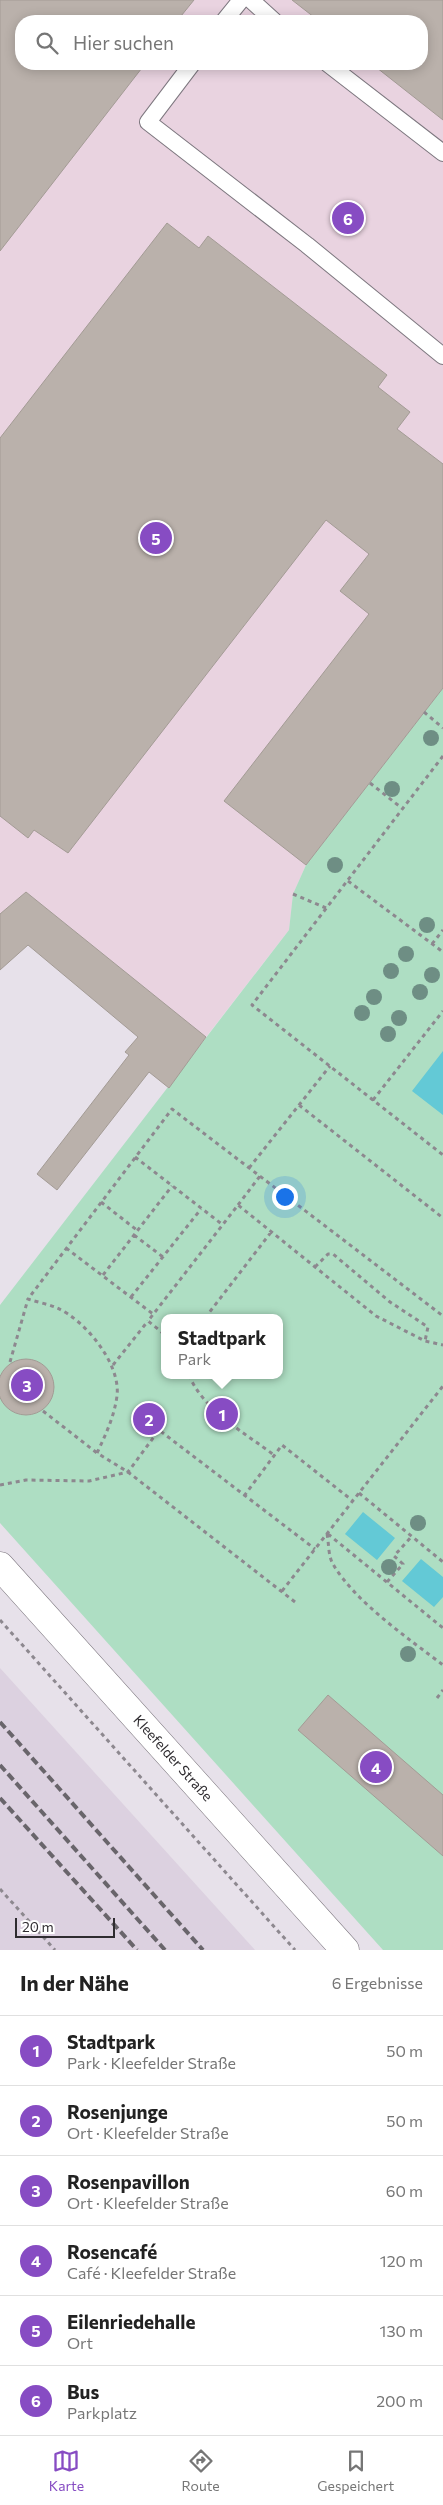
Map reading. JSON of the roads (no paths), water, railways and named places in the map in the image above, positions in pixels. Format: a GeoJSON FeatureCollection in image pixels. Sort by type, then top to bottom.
{"type":"FeatureCollection","features":[{"type":"Feature","properties":{"kind":"street","name":"Kleefelder Straße"},"geometry":{"type":"LineString","coordinates":[[0,1566],[345,1950]]}},
{"type":"Feature","properties":{"kind":"lane"},"geometry":{"type":"LineString","coordinates":[[229,15],[241,0]]}},
{"type":"Feature","properties":{"kind":"lane"},"geometry":{"type":"LineString","coordinates":[[251,0],[267,15]]}},
{"type":"Feature","properties":{"kind":"lane"},"geometry":{"type":"LineString","coordinates":[[187,70],[148,122],[307,245],[443,356]]}},
{"type":"Feature","properties":{"kind":"lane"},"geometry":{"type":"LineString","coordinates":[[336,70],[443,153]]}},
{"type":"Feature","properties":{"kind":"water"},"geometry":{"type":"Polygon","coordinates":[[[443,1051],[443,1115],[412,1091],[443,1051]]]}},
{"type":"Feature","properties":{"kind":"water"},"geometry":{"type":"Polygon","coordinates":[[[363,1512],[395,1538],[377,1560],[345,1534],[363,1512]]]}},
{"type":"Feature","properties":{"kind":"water"},"geometry":{"type":"Polygon","coordinates":[[[421,1559],[443,1577],[443,1597],[434,1607],[402,1581],[421,1559]]]}},
{"type":"Feature","properties":{"kind":"railway"},"geometry":{"type":"LineString","coordinates":[[0,1722],[203,1950]]}},
{"type":"Feature","properties":{"kind":"railway"},"geometry":{"type":"LineString","coordinates":[[0,1765],[165,1950]]}},
{"type":"Feature","properties":{"kind":"railway"},"geometry":{"type":"LineString","coordinates":[[0,1798],[137,1950]]}},
{"type":"Feature","properties":{"kind":"place","name":"Bus"},"geometry":{"type":"Point","coordinates":[348,218]}},
{"type":"Feature","properties":{"kind":"place","name":"Eilenriedehalle"},"geometry":{"type":"Point","coordinates":[156,538]}},
{"type":"Feature","properties":{"kind":"place","name":"Rosenpavillon"},"geometry":{"type":"Point","coordinates":[27,1385]}},
{"type":"Feature","properties":{"kind":"place","name":"Stadtpark"},"geometry":{"type":"Point","coordinates":[222,1414]}},
{"type":"Feature","properties":{"kind":"place","name":"Rosenjunge"},"geometry":{"type":"Point","coordinates":[149,1419]}},
{"type":"Feature","properties":{"kind":"place","name":"Rosencafé"},"geometry":{"type":"Point","coordinates":[376,1767]}}]}
